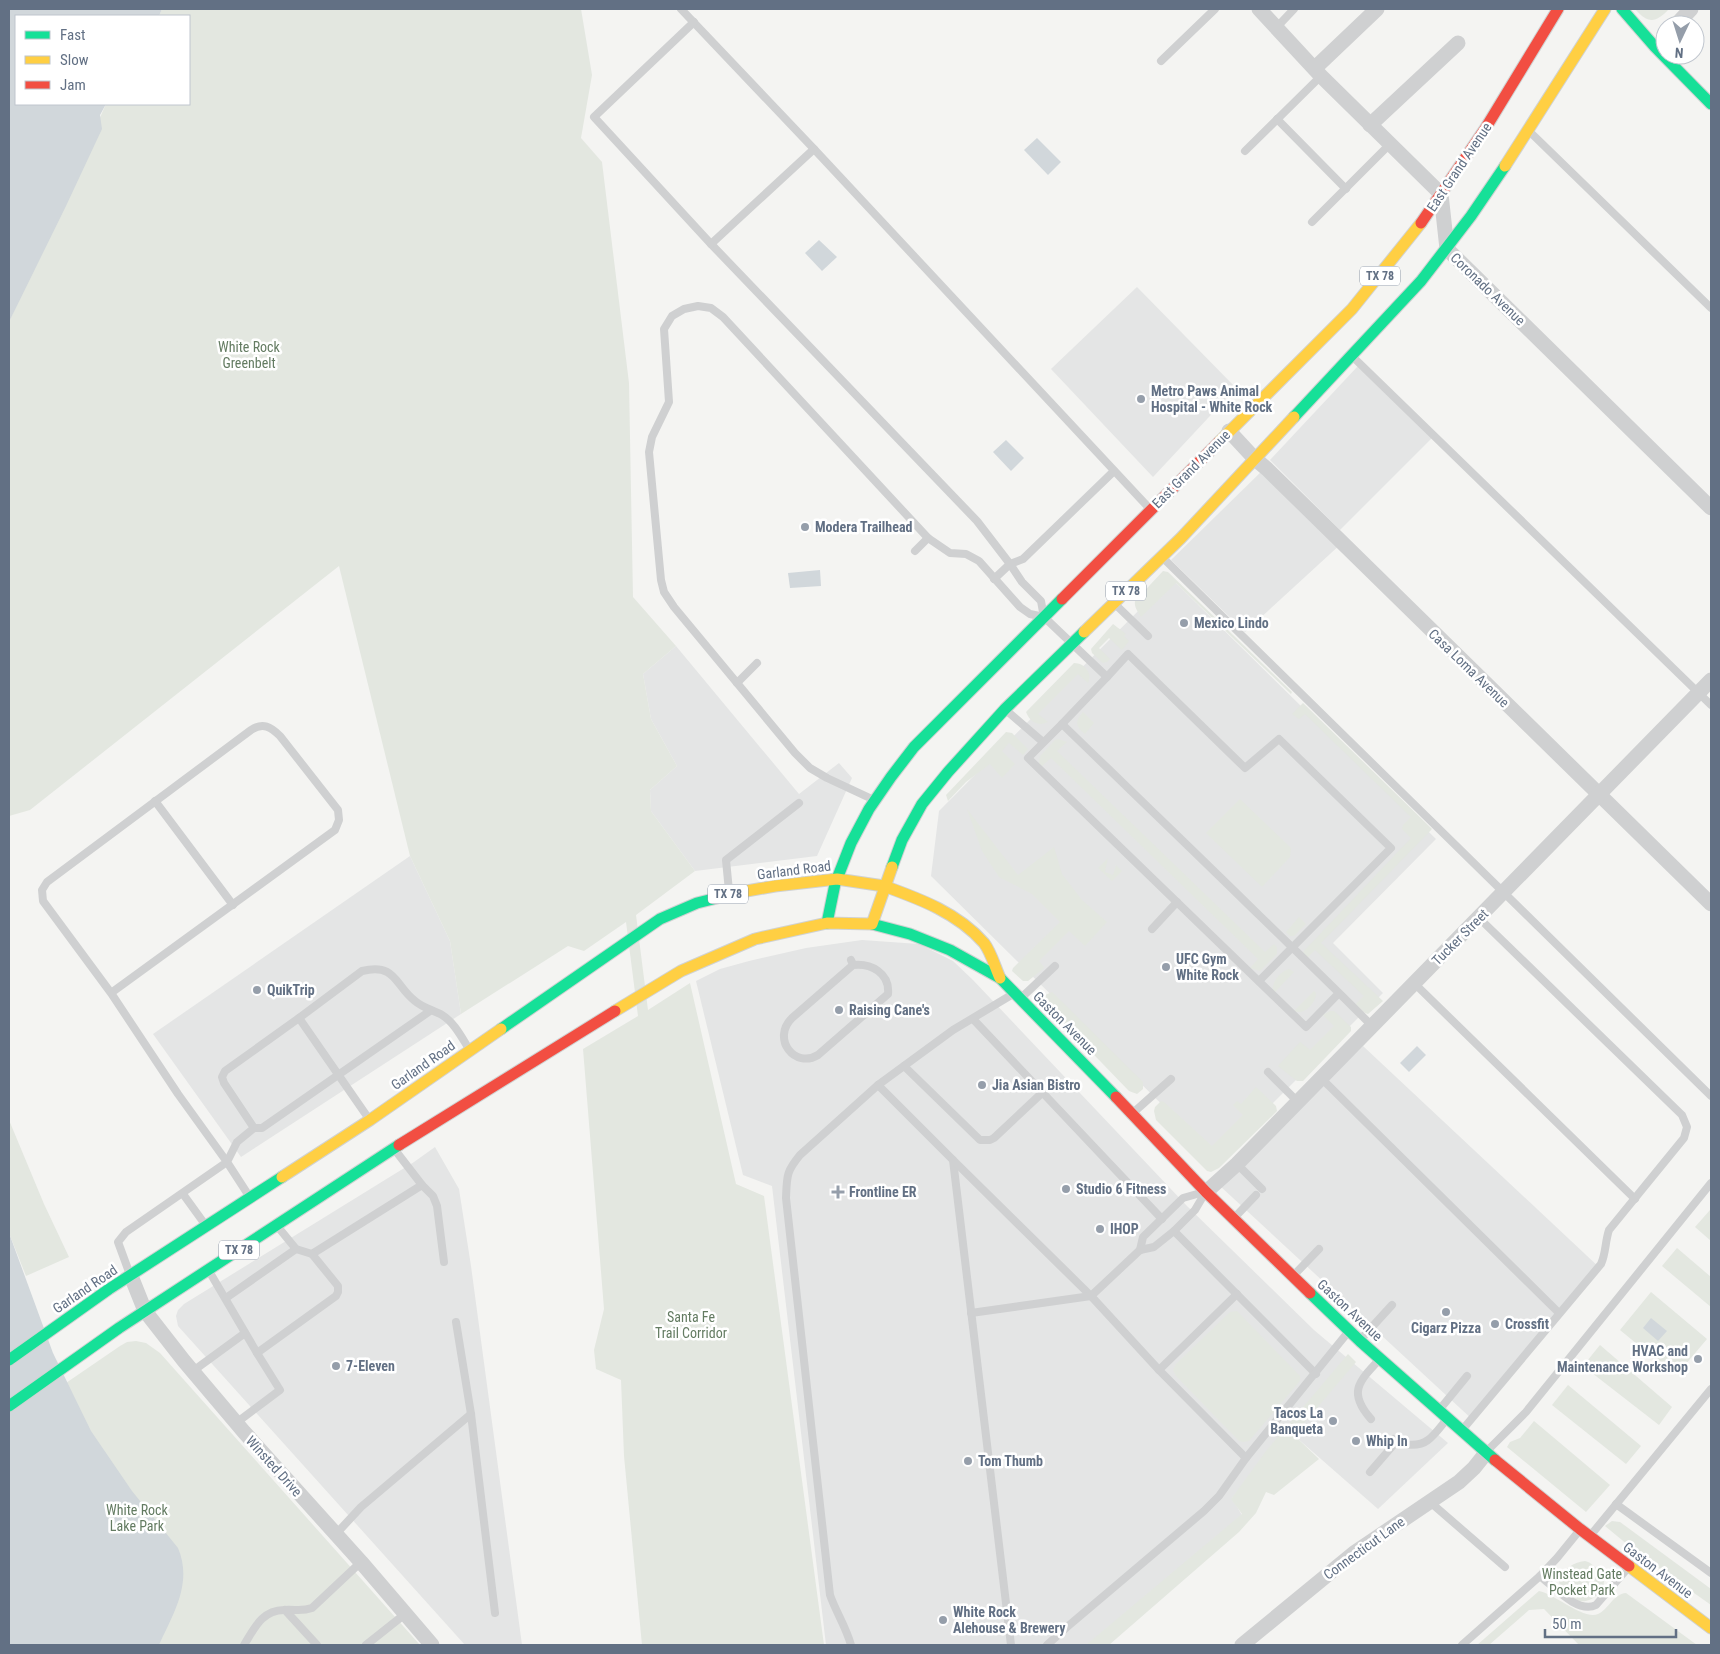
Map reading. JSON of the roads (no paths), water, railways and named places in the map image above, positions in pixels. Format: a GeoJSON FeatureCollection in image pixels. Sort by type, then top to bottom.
{"type":"FeatureCollection","features":[{"type":"Feature","properties":{"kind":"main road","name":"East Grand Avenue"},"geometry":{"type":"LineString","coordinates":[[827,924],[837,879],[851,843],[875,800],[914,747],[1352,309],[1413,236],[1485,129],[1558,9]]}},
{"type":"Feature","properties":{"kind":"main road","name":"TX 78"},"geometry":{"type":"LineString","coordinates":[[9,1406],[145,1311],[277,1225],[390,1144],[517,1072],[681,971],[721,952],[755,939],[827,924],[872,924],[902,840],[922,804],[948,772],[1005,710],[1162,557],[1421,281],[1447,249],[1488,192],[1529,131],[1605,9]]}},
{"type":"Feature","properties":{"kind":"main road"},"geometry":{"type":"LineString","coordinates":[[1622,9],[1655,38]]}},
{"type":"Feature","properties":{"kind":"main road"},"geometry":{"type":"LineString","coordinates":[[1679,65],[1711,104]]}},
{"type":"Feature","properties":{"kind":"main road","name":"Garland Road"},"geometry":{"type":"LineString","coordinates":[[9,1360],[78,1311],[250,1197],[373,1124],[493,1034],[660,919],[697,903],[729,894],[775,886],[837,879],[884,886]]}},
{"type":"Feature","properties":{"kind":"main road","name":"Gaston Avenue"},"geometry":{"type":"LineString","coordinates":[[884,886],[922,900],[958,920],[985,944],[1000,978]]}},
{"type":"Feature","properties":{"kind":"main road","name":"Gaston Avenue"},"geometry":{"type":"LineString","coordinates":[[872,924],[910,934],[950,950],[1000,978],[1133,1114],[1206,1192],[1349,1331],[1486,1452],[1585,1533],[1711,1628]]}},
{"type":"Feature","properties":{"kind":"street"},"geometry":{"type":"LineString","coordinates":[[1259,9],[1318,72],[1440,194]]}},
{"type":"Feature","properties":{"kind":"street"},"geometry":{"type":"LineString","coordinates":[[1318,72],[1377,9]]}},
{"type":"Feature","properties":{"kind":"street"},"geometry":{"type":"LineString","coordinates":[[1370,125],[1458,43]]}},
{"type":"Feature","properties":{"kind":"street","name":"Coronado Avenue"},"geometry":{"type":"LineString","coordinates":[[1440,194],[1447,249],[1711,508]]}},
{"type":"Feature","properties":{"kind":"street","name":"Casa Loma Avenue"},"geometry":{"type":"LineString","coordinates":[[1228,431],[1711,904]]}},
{"type":"Feature","properties":{"kind":"street","name":"Tucker Street"},"geometry":{"type":"LineString","coordinates":[[1206,1192],[1237,1164],[1711,680]]}},
{"type":"Feature","properties":{"kind":"street","name":"Winsted Drive"},"geometry":{"type":"LineString","coordinates":[[130,1276],[145,1311],[193,1371],[236,1423],[361,1562],[432,1645]]}},
{"type":"Feature","properties":{"kind":"street","name":"Connecticut Lane"},"geometry":{"type":"LineString","coordinates":[[1242,1645],[1354,1553],[1459,1482],[1474,1468],[1486,1452]]}},
{"type":"Feature","properties":{"kind":"lane"},"geometry":{"type":"LineString","coordinates":[[681,9],[1150,510]]}},
{"type":"Feature","properties":{"kind":"lane"},"geometry":{"type":"LineString","coordinates":[[1161,61],[1216,9]]}},
{"type":"Feature","properties":{"kind":"lane"},"geometry":{"type":"LineString","coordinates":[[1276,28],[1294,9]]}},
{"type":"Feature","properties":{"kind":"lane"},"geometry":{"type":"LineString","coordinates":[[694,22],[594,117],[711,244],[977,521],[1022,582],[1041,601],[1044,617]]}},
{"type":"Feature","properties":{"kind":"lane"},"geometry":{"type":"LineString","coordinates":[[1245,151],[1277,119],[1318,72]]}},
{"type":"Feature","properties":{"kind":"lane"},"geometry":{"type":"LineString","coordinates":[[1277,119],[1346,189]]}},
{"type":"Feature","properties":{"kind":"lane"},"geometry":{"type":"LineString","coordinates":[[1529,131],[1711,308]]}},
{"type":"Feature","properties":{"kind":"lane"},"geometry":{"type":"LineString","coordinates":[[1312,222],[1390,144]]}},
{"type":"Feature","properties":{"kind":"lane"},"geometry":{"type":"LineString","coordinates":[[711,244],[814,149]]}},
{"type":"Feature","properties":{"kind":"lane"},"geometry":{"type":"LineString","coordinates":[[875,800],[810,768],[795,753],[674,607],[664,592],[661,580],[649,452],[652,437],[669,402],[664,329],[672,316],[684,308],[698,306],[711,308],[723,317],[928,538],[950,553],[966,554],[979,561],[1020,607],[1030,614],[1044,617],[1107,678]]}},
{"type":"Feature","properties":{"kind":"lane"},"geometry":{"type":"LineString","coordinates":[[1351,356],[1711,705]]}},
{"type":"Feature","properties":{"kind":"lane"},"geometry":{"type":"LineString","coordinates":[[994,578],[1010,564],[1023,559],[1114,471]]}},
{"type":"Feature","properties":{"kind":"lane"},"geometry":{"type":"LineString","coordinates":[[915,551],[928,538]]}},
{"type":"Feature","properties":{"kind":"lane"},"geometry":{"type":"LineString","coordinates":[[1162,557],[1711,1096]]}},
{"type":"Feature","properties":{"kind":"lane"},"geometry":{"type":"LineString","coordinates":[[1114,603],[1148,636]]}},
{"type":"Feature","properties":{"kind":"lane"},"geometry":{"type":"LineString","coordinates":[[1259,981],[1391,848],[1279,739],[1245,768],[1128,654],[1028,758],[1306,1027],[1339,993]]}},
{"type":"Feature","properties":{"kind":"lane"},"geometry":{"type":"LineString","coordinates":[[737,683],[757,664]]}},
{"type":"Feature","properties":{"kind":"lane"},"geometry":{"type":"LineString","coordinates":[[1005,710],[1043,742]]}},
{"type":"Feature","properties":{"kind":"lane"},"geometry":{"type":"LineString","coordinates":[[1062,724],[1372,1026]]}},
{"type":"Feature","properties":{"kind":"lane"},"geometry":{"type":"LineString","coordinates":[[111,993],[335,830],[339,820],[338,810],[280,736],[270,727],[264,725],[251,730],[47,882],[42,890],[43,901],[111,993],[178,1094],[250,1197]]}},
{"type":"Feature","properties":{"kind":"lane"},"geometry":{"type":"LineString","coordinates":[[155,802],[233,905]]}},
{"type":"Feature","properties":{"kind":"lane"},"geometry":{"type":"LineString","coordinates":[[729,894],[726,860],[799,803]]}},
{"type":"Feature","properties":{"kind":"lane"},"geometry":{"type":"LineString","coordinates":[[1152,929],[1177,902]]}},
{"type":"Feature","properties":{"kind":"lane"},"geometry":{"type":"LineString","coordinates":[[1461,1431],[1600,1264],[1605,1255],[1609,1230],[1684,1138],[1687,1127],[1682,1115],[1479,918]]}},
{"type":"Feature","properties":{"kind":"lane"},"geometry":{"type":"LineString","coordinates":[[852,962],[877,970],[887,982],[888,994],[818,1055],[806,1060],[798,1057],[789,1050],[784,1042],[785,1026],[852,962]]}},
{"type":"Feature","properties":{"kind":"lane"},"geometry":{"type":"LineString","coordinates":[[851,1645],[846,1629],[830,1595],[787,1208],[787,1176],[792,1165],[800,1155],[878,1085],[953,1030],[1017,996],[1055,966]]}},
{"type":"Feature","properties":{"kind":"lane"},"geometry":{"type":"LineString","coordinates":[[254,1128],[224,1083],[222,1077],[225,1071],[362,971],[382,970],[393,975],[412,1000],[449,1020],[471,1051]]}},
{"type":"Feature","properties":{"kind":"lane"},"geometry":{"type":"LineString","coordinates":[[1414,983],[1635,1199]]}},
{"type":"Feature","properties":{"kind":"lane"},"geometry":{"type":"LineString","coordinates":[[130,1276],[118,1242],[126,1232],[227,1162],[237,1142],[254,1128],[262,1128],[430,1011]]}},
{"type":"Feature","properties":{"kind":"lane"},"geometry":{"type":"LineString","coordinates":[[299,1018],[373,1124]]}},
{"type":"Feature","properties":{"kind":"lane"},"geometry":{"type":"LineString","coordinates":[[973,1019],[1162,1219]]}},
{"type":"Feature","properties":{"kind":"lane"},"geometry":{"type":"LineString","coordinates":[[904,1066],[980,1140],[994,1138],[1043,1092]]}},
{"type":"Feature","properties":{"kind":"lane"},"geometry":{"type":"LineString","coordinates":[[1268,1072],[1298,1102]]}},
{"type":"Feature","properties":{"kind":"lane"},"geometry":{"type":"LineString","coordinates":[[1133,1114],[1171,1078]]}},
{"type":"Feature","properties":{"kind":"lane"},"geometry":{"type":"LineString","coordinates":[[1321,1078],[1559,1313]]}},
{"type":"Feature","properties":{"kind":"lane"},"geometry":{"type":"LineString","coordinates":[[878,1085],[1091,1296],[1159,1370],[1246,1458]]}},
{"type":"Feature","properties":{"kind":"lane"},"geometry":{"type":"LineString","coordinates":[[390,1144],[432,1196],[437,1206],[444,1262]]}},
{"type":"Feature","properties":{"kind":"lane"},"geometry":{"type":"LineString","coordinates":[[953,1160],[1011,1645]]}},
{"type":"Feature","properties":{"kind":"lane"},"geometry":{"type":"LineString","coordinates":[[1237,1164],[1262,1189]]}},
{"type":"Feature","properties":{"kind":"lane"},"geometry":{"type":"LineString","coordinates":[[1486,1452],[1526,1412],[1711,1183]]}},
{"type":"Feature","properties":{"kind":"lane"},"geometry":{"type":"LineString","coordinates":[[312,1254],[422,1185]]}},
{"type":"Feature","properties":{"kind":"lane"},"geometry":{"type":"LineString","coordinates":[[971,1314],[1091,1296],[1140,1250],[1154,1247],[1174,1230],[1195,1210],[1206,1192]]}},
{"type":"Feature","properties":{"kind":"lane"},"geometry":{"type":"LineString","coordinates":[[1140,1250],[1143,1237],[1183,1198],[1206,1192]]}},
{"type":"Feature","properties":{"kind":"lane"},"geometry":{"type":"LineString","coordinates":[[182,1194],[206,1227]]}},
{"type":"Feature","properties":{"kind":"lane"},"geometry":{"type":"LineString","coordinates":[[1233,1219],[1256,1195]]}},
{"type":"Feature","properties":{"kind":"lane"},"geometry":{"type":"LineString","coordinates":[[257,1353],[336,1296],[338,1292],[338,1286],[312,1254],[296,1249],[277,1225]]}},
{"type":"Feature","properties":{"kind":"lane"},"geometry":{"type":"LineString","coordinates":[[1174,1230],[1316,1374]]}},
{"type":"Feature","properties":{"kind":"lane"},"geometry":{"type":"LineString","coordinates":[[226,1298],[296,1249]]}},
{"type":"Feature","properties":{"kind":"lane"},"geometry":{"type":"LineString","coordinates":[[1292,1276],[1319,1249]]}},
{"type":"Feature","properties":{"kind":"lane"},"geometry":{"type":"LineString","coordinates":[[208,1270],[280,1390],[236,1423]]}},
{"type":"Feature","properties":{"kind":"lane"},"geometry":{"type":"LineString","coordinates":[[1159,1370],[1237,1294]]}},
{"type":"Feature","properties":{"kind":"lane"},"geometry":{"type":"LineString","coordinates":[[1360,1341],[1392,1305]]}},
{"type":"Feature","properties":{"kind":"lane"},"geometry":{"type":"LineString","coordinates":[[456,1322],[471,1414],[495,1613]]}},
{"type":"Feature","properties":{"kind":"lane"},"geometry":{"type":"LineString","coordinates":[[1047,1645],[1204,1511],[1219,1496],[1246,1458],[1349,1331]]}},
{"type":"Feature","properties":{"kind":"lane"},"geometry":{"type":"LineString","coordinates":[[193,1371],[245,1333]]}},
{"type":"Feature","properties":{"kind":"lane"},"geometry":{"type":"LineString","coordinates":[[1371,1419],[1359,1400],[1357,1390],[1360,1380],[1380,1359]]}},
{"type":"Feature","properties":{"kind":"lane"},"geometry":{"type":"LineString","coordinates":[[1438,1411],[1466,1376]]}},
{"type":"Feature","properties":{"kind":"lane"},"geometry":{"type":"LineString","coordinates":[[1462,1645],[1540,1576],[1616,1504],[1711,1389]]}},
{"type":"Feature","properties":{"kind":"lane"},"geometry":{"type":"LineString","coordinates":[[336,1534],[361,1507],[471,1414]]}},
{"type":"Feature","properties":{"kind":"lane"},"geometry":{"type":"LineString","coordinates":[[1370,1472],[1395,1440],[1408,1444],[1419,1444],[1427,1441],[1447,1419]]}},
{"type":"Feature","properties":{"kind":"lane"},"geometry":{"type":"LineString","coordinates":[[1430,1502],[1505,1567]]}},
{"type":"Feature","properties":{"kind":"lane"},"geometry":{"type":"LineString","coordinates":[[1616,1504],[1711,1573]]}},
{"type":"Feature","properties":{"kind":"lane"},"geometry":{"type":"LineString","coordinates":[[244,1645],[259,1620],[266,1614],[285,1610],[304,1611],[312,1608],[361,1562]]}},
{"type":"Feature","properties":{"kind":"lane"},"geometry":{"type":"LineString","coordinates":[[1540,1576],[1576,1605],[1591,1608],[1596,1605],[1629,1567]]}},
{"type":"Feature","properties":{"kind":"lane"},"geometry":{"type":"LineString","coordinates":[[285,1610],[317,1645]]}},
{"type":"Feature","properties":{"kind":"lane"},"geometry":{"type":"LineString","coordinates":[[366,1645],[405,1614]]}},
{"type":"Feature","properties":{"kind":"place","name":"Metro Paws Animal Hospital - White Rock"},"geometry":{"type":"Point","coordinates":[1141,399]}},
{"type":"Feature","properties":{"kind":"place","name":"Modera Trailhead"},"geometry":{"type":"Point","coordinates":[805,527]}},
{"type":"Feature","properties":{"kind":"place","name":"Mexico Lindo"},"geometry":{"type":"Point","coordinates":[1184,623]}},
{"type":"Feature","properties":{"kind":"place","name":"UFC Gym White Rock"},"geometry":{"type":"Point","coordinates":[1166,967]}},
{"type":"Feature","properties":{"kind":"place","name":"QuikTrip"},"geometry":{"type":"Point","coordinates":[257,990]}},
{"type":"Feature","properties":{"kind":"place","name":"Raising Cane's"},"geometry":{"type":"Point","coordinates":[839,1010]}},
{"type":"Feature","properties":{"kind":"place","name":"Jia Asian Bistro"},"geometry":{"type":"Point","coordinates":[982,1085]}},
{"type":"Feature","properties":{"kind":"place","name":"Studio 6 Fitness"},"geometry":{"type":"Point","coordinates":[1066,1189]}},
{"type":"Feature","properties":{"kind":"place","name":"Frontline ER"},"geometry":{"type":"Point","coordinates":[838,1192]}},
{"type":"Feature","properties":{"kind":"place","name":"IHOP"},"geometry":{"type":"Point","coordinates":[1100,1229]}},
{"type":"Feature","properties":{"kind":"place","name":"Cigarz Pizza"},"geometry":{"type":"Point","coordinates":[1446,1312]}},
{"type":"Feature","properties":{"kind":"place","name":"Crossfit"},"geometry":{"type":"Point","coordinates":[1495,1324]}},
{"type":"Feature","properties":{"kind":"place","name":"HVAC and Maintenance Workshop"},"geometry":{"type":"Point","coordinates":[1698,1359]}},
{"type":"Feature","properties":{"kind":"place","name":"7-Eleven"},"geometry":{"type":"Point","coordinates":[336,1366]}},
{"type":"Feature","properties":{"kind":"place","name":"Tacos La Banqueta"},"geometry":{"type":"Point","coordinates":[1333,1421]}},
{"type":"Feature","properties":{"kind":"place","name":"Whip In"},"geometry":{"type":"Point","coordinates":[1356,1441]}},
{"type":"Feature","properties":{"kind":"place","name":"Tom Thumb"},"geometry":{"type":"Point","coordinates":[968,1461]}},
{"type":"Feature","properties":{"kind":"place","name":"White Rock Alehouse & Brewery"},"geometry":{"type":"Point","coordinates":[943,1620]}},
{"type":"Feature","properties":{"kind":"park label","name":"White Rock Greenbelt"},"geometry":{"type":"Point","coordinates":[249,356]}},
{"type":"Feature","properties":{"kind":"park label","name":"Santa Fe Trail Corridor"},"geometry":{"type":"Point","coordinates":[691,1325]}},
{"type":"Feature","properties":{"kind":"park label","name":"White Rock Lake Park"},"geometry":{"type":"Point","coordinates":[137,1518]}},
{"type":"Feature","properties":{"kind":"park label","name":"Winstead Gate Pocket Park"},"geometry":{"type":"Point","coordinates":[1582,1582]}}]}
